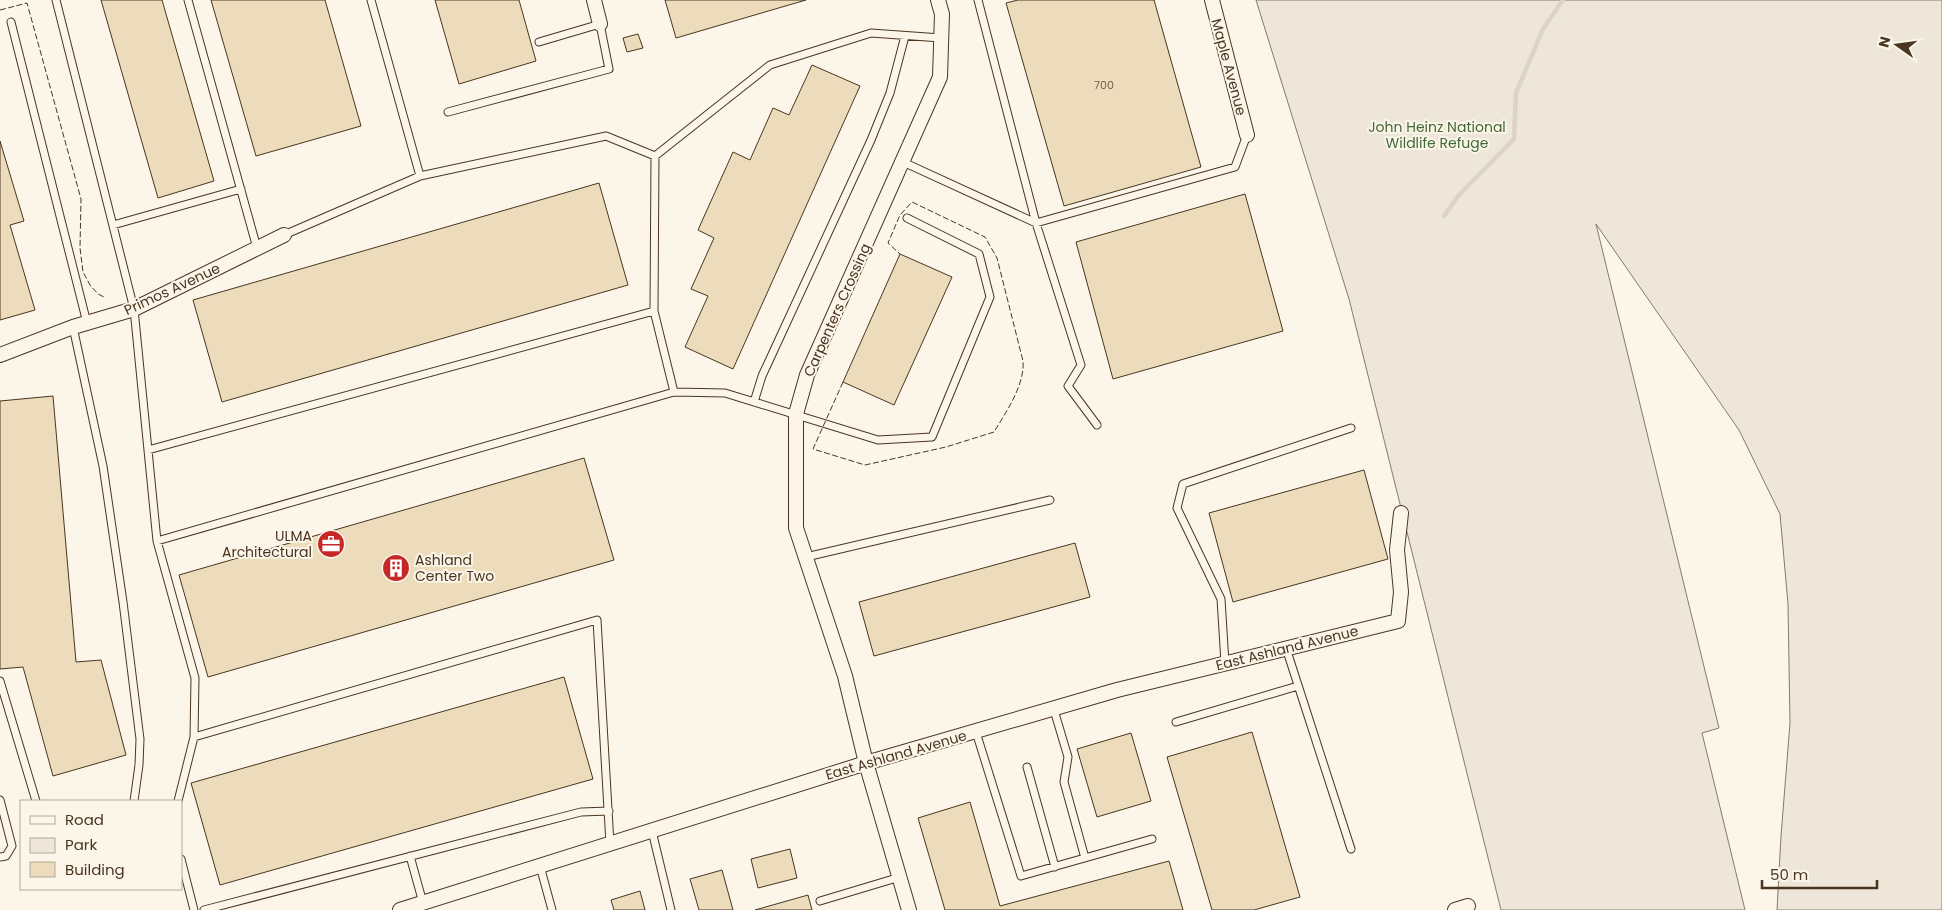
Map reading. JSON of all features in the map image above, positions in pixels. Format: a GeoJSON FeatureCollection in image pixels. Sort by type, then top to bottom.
{"type":"FeatureCollection","features":[{"type":"Feature","properties":{"kind":"street"},"geometry":{"type":"LineString","coordinates":[[594,0],[600,24]]}},
{"type":"Feature","properties":{"kind":"street","name":"Carpenters Crossing"},"geometry":{"type":"LineString","coordinates":[[908,910],[866,764],[844,676],[796,528],[796,414],[807,375],[940,77],[942,14],[938,0]]}},
{"type":"Feature","properties":{"kind":"street","name":"Maple Avenue"},"geometry":{"type":"LineString","coordinates":[[1212,0],[1247,135]]}},
{"type":"Feature","properties":{"kind":"street","name":"Primos Avenue"},"geometry":{"type":"LineString","coordinates":[[0,355],[80,325],[134,309],[284,235]]}},
{"type":"Feature","properties":{"kind":"street","name":"East Ashland Avenue"},"geometry":{"type":"LineString","coordinates":[[400,910],[866,764],[1117,690],[1398,621],[1401,592],[1398,550],[1401,513]]}},
{"type":"Feature","properties":{"kind":"lane"},"geometry":{"type":"LineString","coordinates":[[56,0],[134,309],[157,541],[195,678],[194,737],[178,800]]}},
{"type":"Feature","properties":{"kind":"lane"},"geometry":{"type":"LineString","coordinates":[[188,0],[257,248]]}},
{"type":"Feature","properties":{"kind":"lane"},"geometry":{"type":"LineString","coordinates":[[371,0],[420,176]]}},
{"type":"Feature","properties":{"kind":"lane"},"geometry":{"type":"LineString","coordinates":[[978,0],[1036,223],[1082,365],[1068,386],[1097,425]]}},
{"type":"Feature","properties":{"kind":"lane"},"geometry":{"type":"LineString","coordinates":[[11,22],[80,325],[103,466],[140,739],[134,800]]}},
{"type":"Feature","properties":{"kind":"lane"},"geometry":{"type":"LineString","coordinates":[[448,112],[609,69],[600,24],[539,42]]}},
{"type":"Feature","properties":{"kind":"lane"},"geometry":{"type":"LineString","coordinates":[[655,156],[770,65],[871,33],[941,38]]}},
{"type":"Feature","properties":{"kind":"lane"},"geometry":{"type":"LineString","coordinates":[[754,402],[762,376],[871,140],[890,93],[905,36]]}},
{"type":"Feature","properties":{"kind":"lane"},"geometry":{"type":"LineString","coordinates":[[903,162],[1036,223],[1235,167],[1247,135]]}},
{"type":"Feature","properties":{"kind":"lane"},"geometry":{"type":"LineString","coordinates":[[284,235],[420,176],[606,136],[655,156]]}},
{"type":"Feature","properties":{"kind":"lane"},"geometry":{"type":"LineString","coordinates":[[655,156],[654,311],[674,392]]}},
{"type":"Feature","properties":{"kind":"lane"},"geometry":{"type":"LineString","coordinates":[[113,225],[241,188]]}},
{"type":"Feature","properties":{"kind":"lane"},"geometry":{"type":"LineString","coordinates":[[157,541],[674,392],[725,393],[878,440],[932,437],[990,297],[980,254],[907,218]]}},
{"type":"Feature","properties":{"kind":"lane"},"geometry":{"type":"LineString","coordinates":[[148,450],[654,311]]}},
{"type":"Feature","properties":{"kind":"lane"},"geometry":{"type":"LineString","coordinates":[[1225,663],[1221,599],[1177,508],[1183,484],[1352,428]]}},
{"type":"Feature","properties":{"kind":"lane"},"geometry":{"type":"LineString","coordinates":[[806,557],[1050,500]]}},
{"type":"Feature","properties":{"kind":"lane"},"geometry":{"type":"LineString","coordinates":[[194,737],[597,620],[610,844]]}},
{"type":"Feature","properties":{"kind":"lane"},"geometry":{"type":"LineString","coordinates":[[1286,648],[1351,849]]}},
{"type":"Feature","properties":{"kind":"lane"},"geometry":{"type":"LineString","coordinates":[[0,681],[36,800]]}},
{"type":"Feature","properties":{"kind":"lane"},"geometry":{"type":"LineString","coordinates":[[1176,722],[1298,686]]}},
{"type":"Feature","properties":{"kind":"lane"},"geometry":{"type":"LineString","coordinates":[[1054,710],[1068,757],[1064,782],[1086,858]]}},
{"type":"Feature","properties":{"kind":"lane"},"geometry":{"type":"LineString","coordinates":[[976,732],[1021,876],[1152,839]]}},
{"type":"Feature","properties":{"kind":"lane"},"geometry":{"type":"LineString","coordinates":[[1027,767],[1055,867]]}},
{"type":"Feature","properties":{"kind":"lane"},"geometry":{"type":"LineString","coordinates":[[0,800],[12,846],[6,856],[0,857]]}},
{"type":"Feature","properties":{"kind":"lane"},"geometry":{"type":"LineString","coordinates":[[204,910],[581,812],[608,811]]}},
{"type":"Feature","properties":{"kind":"lane"},"geometry":{"type":"LineString","coordinates":[[652,831],[671,910]]}},
{"type":"Feature","properties":{"kind":"lane"},"geometry":{"type":"LineString","coordinates":[[410,856],[423,903]]}},
{"type":"Feature","properties":{"kind":"lane"},"geometry":{"type":"LineString","coordinates":[[182,863],[194,910]]}},
{"type":"Feature","properties":{"kind":"lane"},"geometry":{"type":"LineString","coordinates":[[540,866],[552,910]]}},
{"type":"Feature","properties":{"kind":"lane"},"geometry":{"type":"LineString","coordinates":[[820,901],[900,877]]}},
{"type":"Feature","properties":{"kind":"green space","name":"John Heinz National Wildlife Refuge"},"geometry":{"type":"Polygon","coordinates":[[[1256,0],[1942,0],[1942,910],[1777,910],[1790,723],[1788,604],[1780,514],[1739,430],[1596,224],[1719,728],[1702,733],[1745,910],[1501,910],[1349,299],[1256,0]]]}},
{"type":"Feature","properties":{"kind":"building"},"geometry":{"type":"Polygon","coordinates":[[[101,0],[162,0],[214,181],[158,198],[101,0]]]}},
{"type":"Feature","properties":{"kind":"building"},"geometry":{"type":"Polygon","coordinates":[[[211,0],[325,0],[361,126],[256,156],[211,0]]]}},
{"type":"Feature","properties":{"kind":"building"},"geometry":{"type":"Polygon","coordinates":[[[435,0],[519,0],[536,61],[459,84],[435,0]]]}},
{"type":"Feature","properties":{"kind":"building"},"geometry":{"type":"Polygon","coordinates":[[[665,0],[806,0],[676,38],[665,0]]]}},
{"type":"Feature","properties":{"kind":"building"},"geometry":{"type":"Polygon","coordinates":[[[1018,0],[1154,0],[1201,167],[1064,206],[1006,3],[1018,0]]]}},
{"type":"Feature","properties":{"kind":"building"},"geometry":{"type":"Polygon","coordinates":[[[638,34],[643,48],[627,52],[623,38],[638,34]]]}},
{"type":"Feature","properties":{"kind":"building"},"geometry":{"type":"Polygon","coordinates":[[[812,65],[860,86],[733,369],[685,347],[708,296],[691,289],[714,238],[698,230],[733,152],[750,160],[773,108],[789,115],[812,65]]]}},
{"type":"Feature","properties":{"kind":"building"},"geometry":{"type":"Polygon","coordinates":[[[0,141],[24,221],[10,225],[35,310],[0,320],[0,141]]]}},
{"type":"Feature","properties":{"kind":"building"},"geometry":{"type":"Polygon","coordinates":[[[599,183],[628,285],[222,402],[193,300],[599,183]]]}},
{"type":"Feature","properties":{"kind":"building"},"geometry":{"type":"Polygon","coordinates":[[[1245,194],[1283,331],[1113,379],[1076,242],[1245,194]]]}},
{"type":"Feature","properties":{"kind":"building"},"geometry":{"type":"Polygon","coordinates":[[[900,254],[952,277],[894,405],[843,382],[900,254]]]}},
{"type":"Feature","properties":{"kind":"building"},"geometry":{"type":"Polygon","coordinates":[[[53,396],[76,662],[101,660],[126,755],[53,776],[23,667],[0,669],[0,401],[53,396]]]}},
{"type":"Feature","properties":{"kind":"building","name":"Ashland Center Two"},"geometry":{"type":"Polygon","coordinates":[[[584,458],[614,560],[208,677],[179,575],[584,458]]]}},
{"type":"Feature","properties":{"kind":"building"},"geometry":{"type":"Polygon","coordinates":[[[1364,470],[1388,559],[1233,602],[1209,513],[1364,470]]]}},
{"type":"Feature","properties":{"kind":"building"},"geometry":{"type":"Polygon","coordinates":[[[1075,543],[1090,597],[874,656],[859,602],[1075,543]]]}},
{"type":"Feature","properties":{"kind":"building"},"geometry":{"type":"Polygon","coordinates":[[[564,677],[593,779],[220,885],[191,783],[564,677]]]}},
{"type":"Feature","properties":{"kind":"building"},"geometry":{"type":"Polygon","coordinates":[[[1252,732],[1300,897],[1254,910],[1212,910],[1167,757],[1252,732]]]}},
{"type":"Feature","properties":{"kind":"building"},"geometry":{"type":"Polygon","coordinates":[[[1131,733],[1151,801],[1097,817],[1077,749],[1131,733]]]}},
{"type":"Feature","properties":{"kind":"building"},"geometry":{"type":"Polygon","coordinates":[[[970,802],[1000,906],[1169,861],[1183,910],[945,910],[918,818],[970,802]]]}},
{"type":"Feature","properties":{"kind":"building"},"geometry":{"type":"Polygon","coordinates":[[[790,849],[797,878],[758,888],[751,859],[790,849]]]}},
{"type":"Feature","properties":{"kind":"building"},"geometry":{"type":"Polygon","coordinates":[[[722,870],[733,910],[699,910],[690,879],[722,870]]]}},
{"type":"Feature","properties":{"kind":"building"},"geometry":{"type":"Polygon","coordinates":[[[640,891],[645,910],[614,910],[611,900],[640,891]]]}},
{"type":"Feature","properties":{"kind":"building"},"geometry":{"type":"Polygon","coordinates":[[[808,895],[812,910],[755,910],[808,895]]]}},
{"type":"Feature","properties":{"kind":"waterway"},"geometry":{"type":"LineString","coordinates":[[1444,216],[1458,196],[1514,139],[1516,93],[1543,29],[1563,0]]}},
{"type":"Feature","properties":{"kind":"fence"},"geometry":{"type":"LineString","coordinates":[[0,10],[27,3],[81,199],[80,248],[83,272],[90,285],[98,294],[106,298]]}},
{"type":"Feature","properties":{"kind":"fence"},"geometry":{"type":"LineString","coordinates":[[843,382],[813,449],[865,465],[946,447],[994,432],[1014,398],[1021,379],[1023,361],[997,258],[985,237],[912,202],[900,215],[888,243],[900,254]]}},
{"type":"Feature","properties":{"kind":"place","name":"ULMA Architectural"},"geometry":{"type":"Point","coordinates":[331,544]}},
{"type":"Feature","properties":{"kind":"place","name":"Ashland Center Two"},"geometry":{"type":"Point","coordinates":[396,568]}}]}
